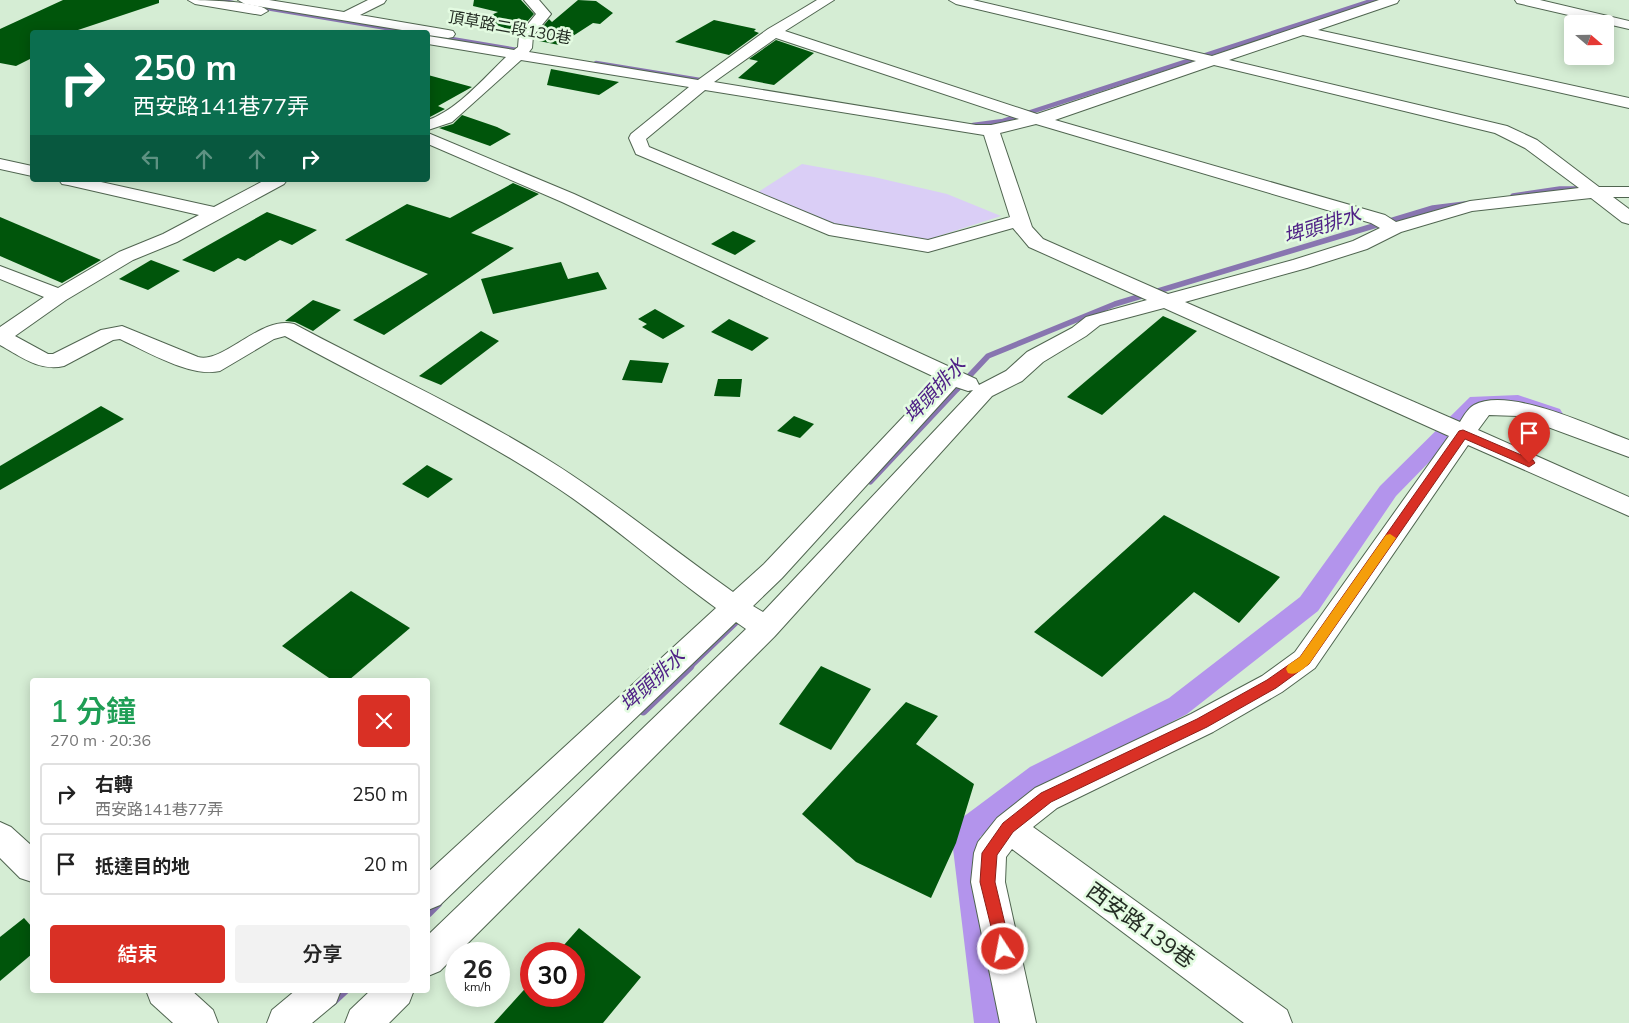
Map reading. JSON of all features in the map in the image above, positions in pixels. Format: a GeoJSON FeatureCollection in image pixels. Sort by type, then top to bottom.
{"type":"FeatureCollection","features":[{"type":"Feature","properties":{"kind":"street"},"geometry":{"type":"LineString","coordinates":[[195,0],[372,30]]}},
{"type":"Feature","properties":{"kind":"street","name":"頂草路二段130巷"},"geometry":{"type":"LineString","coordinates":[[246,0],[345,16],[415,30]]}},
{"type":"Feature","properties":{"kind":"street"},"geometry":{"type":"LineString","coordinates":[[345,16],[379,0]]}},
{"type":"Feature","properties":{"kind":"street"},"geometry":{"type":"LineString","coordinates":[[430,124],[446,119],[460,108],[520,51],[526,35],[544,14],[531,0]]}},
{"type":"Feature","properties":{"kind":"street"},"geometry":{"type":"LineString","coordinates":[[827,0],[773,32],[666,113],[637,138],[642,150],[829,229],[928,246],[1021,220]]}},
{"type":"Feature","properties":{"kind":"street"},"geometry":{"type":"LineString","coordinates":[[956,0],[1502,129],[1532,144],[1629,218]]}},
{"type":"Feature","properties":{"kind":"street"},"geometry":{"type":"LineString","coordinates":[[430,40],[520,51],[976,130],[990,130],[1050,116],[1392,0]]}},
{"type":"Feature","properties":{"kind":"street"},"geometry":{"type":"LineString","coordinates":[[1522,0],[1629,25]]}},
{"type":"Feature","properties":{"kind":"street"},"geometry":{"type":"LineString","coordinates":[[1305,31],[1629,103]]}},
{"type":"Feature","properties":{"kind":"street"},"geometry":{"type":"LineString","coordinates":[[773,32],[1035,119],[1378,219],[1394,228]]}},
{"type":"Feature","properties":{"kind":"street","name":"頂草路二段130巷"},"geometry":{"type":"LineString","coordinates":[[430,33],[520,51]]}},
{"type":"Feature","properties":{"kind":"street"},"geometry":{"type":"LineString","coordinates":[[990,130],[1023,229],[1036,243],[1422,416],[1629,506]]}},
{"type":"Feature","properties":{"kind":"street"},"geometry":{"type":"LineString","coordinates":[[430,139],[568,198],[984,391]]}},
{"type":"Feature","properties":{"kind":"street"},"geometry":{"type":"LineString","coordinates":[[0,164],[30,172]]}},
{"type":"Feature","properties":{"kind":"street"},"geometry":{"type":"LineString","coordinates":[[77,182],[216,212]]}},
{"type":"Feature","properties":{"kind":"street"},"geometry":{"type":"LineString","coordinates":[[274,182],[170,238],[126,256],[59,296],[0,337],[43,360],[56,361],[108,334],[122,332],[190,362],[212,366],[267,335],[287,328],[496,438],[551,473],[734,608],[765,628]]}},
{"type":"Feature","properties":{"kind":"street"},"geometry":{"type":"LineString","coordinates":[[430,957],[765,628],[984,391],[1014,376],[1035,357],[1079,332],[1093,321],[1300,264],[1360,245],[1394,228],[1470,206],[1590,188],[1629,192]]}},
{"type":"Feature","properties":{"kind":"street"},"geometry":{"type":"LineString","coordinates":[[0,272],[59,296]]}},
{"type":"Feature","properties":{"kind":"street"},"geometry":{"type":"LineString","coordinates":[[430,892],[773,571],[954,377]]}},
{"type":"Feature","properties":{"kind":"street"},"geometry":{"type":"LineString","coordinates":[[1018,1023],[988,882],[990,853],[1008,828],[1046,798],[1202,723],[1272,684],[1305,660],[1481,410],[1494,407],[1522,409],[1629,449]]}},
{"type":"Feature","properties":{"kind":"street","name":"西安路139巷"},"geometry":{"type":"LineString","coordinates":[[1008,828],[1274,1023]]}},
{"type":"Feature","properties":{"kind":"street"},"geometry":{"type":"LineString","coordinates":[[0,837],[30,866]]}},
{"type":"Feature","properties":{"kind":"street"},"geometry":{"type":"LineString","coordinates":[[167,993],[200,1023]]}},
{"type":"Feature","properties":{"kind":"street"},"geometry":{"type":"LineString","coordinates":[[286,1023],[319,993]]}},
{"type":"Feature","properties":{"kind":"street"},"geometry":{"type":"LineString","coordinates":[[363,1023],[393,993]]}},
{"type":"Feature","properties":{"kind":"shaded area"},"geometry":{"type":"Polygon","coordinates":[[[802,164],[874,177],[947,194],[1001,216],[917,243],[851,231],[755,194],[802,164]]]}},
{"type":"Feature","properties":{"kind":"building"},"geometry":{"type":"Polygon","coordinates":[[[63,0],[159,0],[159,3],[78,30],[30,30],[30,59],[16,66],[0,63],[0,29],[63,0]]]}},
{"type":"Feature","properties":{"kind":"building"},"geometry":{"type":"Polygon","coordinates":[[[474,0],[521,0],[534,14],[517,33],[482,19],[498,12],[473,6],[474,0]]]}},
{"type":"Feature","properties":{"kind":"building"},"geometry":{"type":"Polygon","coordinates":[[[578,0],[596,1],[613,13],[600,24],[593,23],[559,45],[539,41],[544,25],[549,19],[552,22],[578,0]]]}},
{"type":"Feature","properties":{"kind":"building"},"geometry":{"type":"Polygon","coordinates":[[[714,20],[756,29],[754,31],[759,33],[729,55],[675,42],[714,20]]]}},
{"type":"Feature","properties":{"kind":"building"},"geometry":{"type":"Polygon","coordinates":[[[776,40],[814,53],[774,85],[738,78],[758,61],[749,59],[776,40]]]}},
{"type":"Feature","properties":{"kind":"building"},"geometry":{"type":"Polygon","coordinates":[[[551,69],[619,82],[599,95],[547,85],[551,69]]]}},
{"type":"Feature","properties":{"kind":"building"},"geometry":{"type":"Polygon","coordinates":[[[430,76],[472,87],[438,106],[445,109],[430,117],[430,76]]]}},
{"type":"Feature","properties":{"kind":"building"},"geometry":{"type":"Polygon","coordinates":[[[462,115],[511,134],[490,146],[439,128],[453,124],[462,115]]]}},
{"type":"Feature","properties":{"kind":"building"},"geometry":{"type":"Polygon","coordinates":[[[513,183],[539,194],[471,233],[514,248],[384,335],[353,320],[428,274],[345,240],[407,204],[450,218],[513,183]]]}},
{"type":"Feature","properties":{"kind":"building"},"geometry":{"type":"Polygon","coordinates":[[[267,212],[317,230],[292,245],[280,240],[245,261],[238,258],[214,272],[182,260],[267,212]]]}},
{"type":"Feature","properties":{"kind":"building"},"geometry":{"type":"Polygon","coordinates":[[[0,217],[101,260],[62,283],[0,256],[0,217]]]}},
{"type":"Feature","properties":{"kind":"building"},"geometry":{"type":"Polygon","coordinates":[[[733,231],[756,241],[735,255],[711,244],[733,231]]]}},
{"type":"Feature","properties":{"kind":"building"},"geometry":{"type":"Polygon","coordinates":[[[151,260],[180,271],[148,290],[119,279],[151,260]]]}},
{"type":"Feature","properties":{"kind":"building"},"geometry":{"type":"Polygon","coordinates":[[[561,262],[568,279],[598,272],[607,289],[493,314],[481,279],[561,262]]]}},
{"type":"Feature","properties":{"kind":"building"},"geometry":{"type":"Polygon","coordinates":[[[313,300],[341,310],[313,331],[295,322],[285,321],[313,300]]]}},
{"type":"Feature","properties":{"kind":"building"},"geometry":{"type":"Polygon","coordinates":[[[655,309],[685,326],[663,339],[642,327],[647,324],[638,319],[655,309]]]}},
{"type":"Feature","properties":{"kind":"building"},"geometry":{"type":"Polygon","coordinates":[[[1163,316],[1197,331],[1102,415],[1067,397],[1163,316]]]}},
{"type":"Feature","properties":{"kind":"building"},"geometry":{"type":"Polygon","coordinates":[[[729,319],[769,338],[752,351],[711,332],[729,319]]]}},
{"type":"Feature","properties":{"kind":"building"},"geometry":{"type":"Polygon","coordinates":[[[481,331],[499,341],[441,385],[419,376],[481,331]]]}},
{"type":"Feature","properties":{"kind":"building"},"geometry":{"type":"Polygon","coordinates":[[[630,360],[669,363],[662,383],[622,380],[630,360]]]}},
{"type":"Feature","properties":{"kind":"building"},"geometry":{"type":"Polygon","coordinates":[[[718,379],[742,379],[740,397],[714,396],[718,379]]]}},
{"type":"Feature","properties":{"kind":"building"},"geometry":{"type":"Polygon","coordinates":[[[101,406],[124,419],[0,490],[0,466],[101,406]]]}},
{"type":"Feature","properties":{"kind":"building"},"geometry":{"type":"Polygon","coordinates":[[[794,416],[814,424],[800,438],[777,431],[794,416]]]}},
{"type":"Feature","properties":{"kind":"building"},"geometry":{"type":"Polygon","coordinates":[[[427,465],[453,479],[428,498],[402,484],[427,465]]]}},
{"type":"Feature","properties":{"kind":"building"},"geometry":{"type":"Polygon","coordinates":[[[1164,515],[1280,577],[1239,623],[1194,592],[1102,677],[1034,632],[1164,515]]]}},
{"type":"Feature","properties":{"kind":"building"},"geometry":{"type":"Polygon","coordinates":[[[351,591],[410,628],[351,678],[329,678],[282,646],[351,591]]]}},
{"type":"Feature","properties":{"kind":"building"},"geometry":{"type":"Polygon","coordinates":[[[821,666],[871,689],[831,750],[779,724],[821,666]]]}},
{"type":"Feature","properties":{"kind":"building"},"geometry":{"type":"Polygon","coordinates":[[[906,702],[938,716],[916,744],[974,784],[956,843],[931,898],[856,862],[802,814],[906,702]]]}},
{"type":"Feature","properties":{"kind":"building"},"geometry":{"type":"Polygon","coordinates":[[[24,918],[30,925],[30,956],[0,981],[0,937],[24,918]]]}},
{"type":"Feature","properties":{"kind":"building"},"geometry":{"type":"Polygon","coordinates":[[[579,928],[641,977],[603,1023],[494,1023],[520,994],[520,1007],[585,1007],[585,942],[567,942],[579,928]]]}},
{"type":"Feature","properties":{"kind":"waterway"},"geometry":{"type":"LineString","coordinates":[[217,0],[233,3]]}},
{"type":"Feature","properties":{"kind":"waterway"},"geometry":{"type":"LineString","coordinates":[[973,125],[1003,121],[1374,0]]}},
{"type":"Feature","properties":{"kind":"waterway"},"geometry":{"type":"LineString","coordinates":[[254,6],[399,30]]}},
{"type":"Feature","properties":{"kind":"waterway"},"geometry":{"type":"LineString","coordinates":[[430,35],[523,51]]}},
{"type":"Feature","properties":{"kind":"waterway"},"geometry":{"type":"LineString","coordinates":[[596,63],[706,81]]}},
{"type":"Feature","properties":{"kind":"waterway","name":"埤頭排水"},"geometry":{"type":"LineString","coordinates":[[1513,196],[1560,189],[1579,189]]}},
{"type":"Feature","properties":{"kind":"waterway","name":"埤頭排水"},"geometry":{"type":"LineString","coordinates":[[957,389],[988,356],[1115,304],[1433,208],[1465,204]]}},
{"type":"Feature","properties":{"kind":"waterway","name":"埤頭排水"},"geometry":{"type":"LineString","coordinates":[[870,481],[958,387]]}},
{"type":"Feature","properties":{"kind":"waterway"},"geometry":{"type":"LineString","coordinates":[[990,1023],[965,832],[1040,776],[1178,706],[1309,604],[1388,491],[1477,402],[1518,401],[1553,414]]}},
{"type":"Feature","properties":{"kind":"waterway","name":"埤頭排水"},"geometry":{"type":"LineString","coordinates":[[689,667],[742,616]]}},
{"type":"Feature","properties":{"kind":"waterway","name":"埤頭排水"},"geometry":{"type":"LineString","coordinates":[[643,711],[690,666]]}},
{"type":"Feature","properties":{"kind":"waterway","name":"埤頭排水"},"geometry":{"type":"LineString","coordinates":[[430,911],[438,903]]}},
{"type":"Feature","properties":{"kind":"waterway","name":"埤頭排水"},"geometry":{"type":"LineString","coordinates":[[332,1002],[342,993]]}},
{"type":"Feature","properties":{"kind":"slow traffic"},"geometry":{"type":"LineString","coordinates":[[1292,669],[1305,660],[1390,538]]}},
{"type":"Feature","properties":{"kind":"route"},"geometry":{"type":"LineString","coordinates":[[1003,949],[988,882],[990,853],[1008,828],[1046,798],[1202,723],[1272,684],[1305,660],[1463,434],[1529,463]]}}]}
